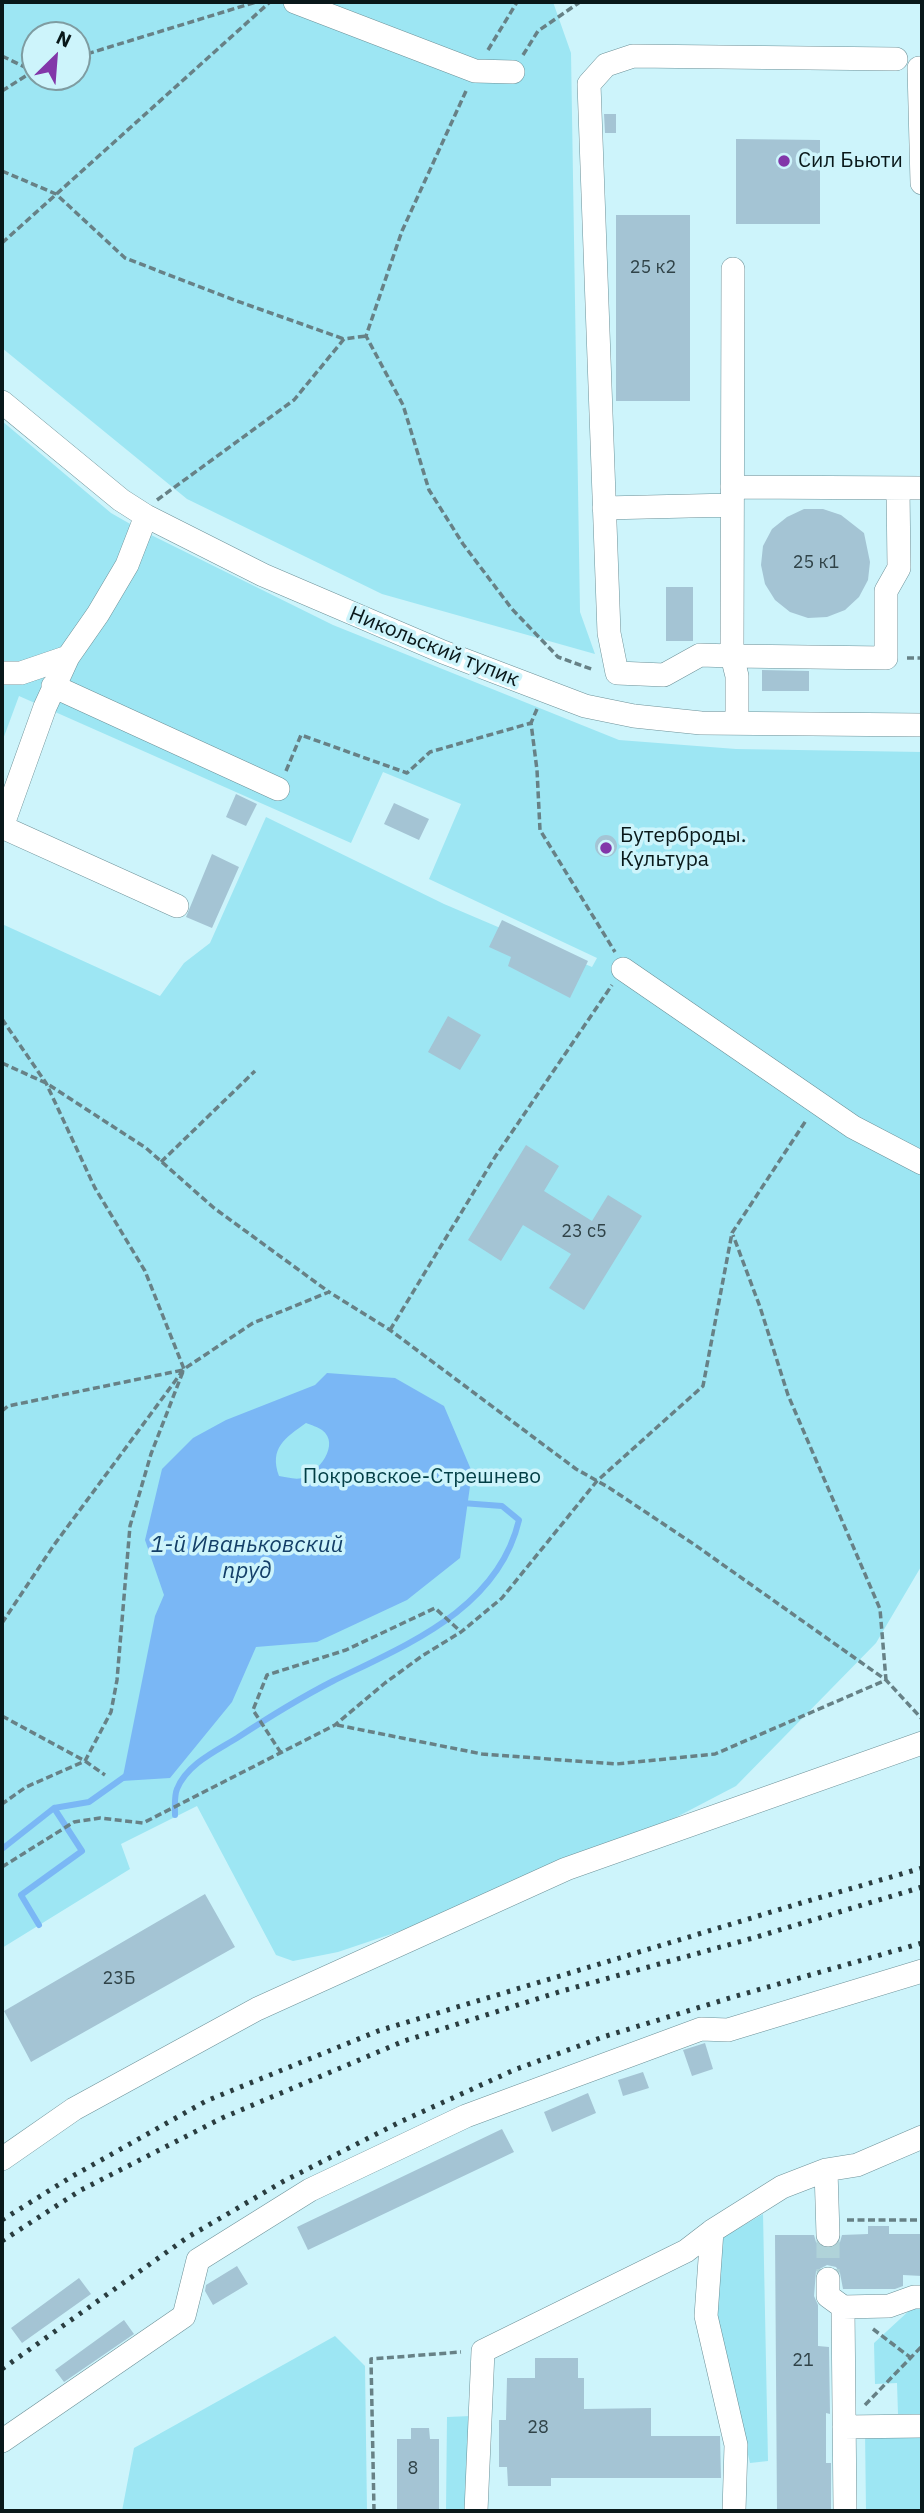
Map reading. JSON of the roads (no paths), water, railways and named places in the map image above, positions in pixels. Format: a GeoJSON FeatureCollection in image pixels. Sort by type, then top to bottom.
{"type":"FeatureCollection","features":[{"type":"Feature","properties":{"kind":"street"},"geometry":{"type":"LineString","coordinates":[[295,2],[475,71],[513,72]]}},
{"type":"Feature","properties":{"kind":"street"},"geometry":{"type":"LineString","coordinates":[[606,711],[616,675],[609,633],[589,84],[606,65],[633,56],[896,58]]}},
{"type":"Feature","properties":{"kind":"street"},"geometry":{"type":"LineString","coordinates":[[922,68],[919,68],[922,183]]}},
{"type":"Feature","properties":{"kind":"street"},"geometry":{"type":"LineString","coordinates":[[733,269],[732,656],[737,676],[737,723]]}},
{"type":"Feature","properties":{"kind":"street","name":"Никольский тупик"},"geometry":{"type":"LineString","coordinates":[[2,402],[121,500],[146,516],[263,575],[443,652],[544,691],[606,711],[701,723],[922,725]]}},
{"type":"Feature","properties":{"kind":"street"},"geometry":{"type":"LineString","coordinates":[[616,675],[664,675],[700,655],[886,658],[886,591],[899,568],[898,488]]}},
{"type":"Feature","properties":{"kind":"street"},"geometry":{"type":"LineString","coordinates":[[604,508],[732,496],[922,488]]}},
{"type":"Feature","properties":{"kind":"street"},"geometry":{"type":"LineString","coordinates":[[146,516],[127,565],[68,657],[53,686],[2,827],[177,906]]}},
{"type":"Feature","properties":{"kind":"street"},"geometry":{"type":"LineString","coordinates":[[2,673],[20,673],[68,657]]}},
{"type":"Feature","properties":{"kind":"street"},"geometry":{"type":"LineString","coordinates":[[53,686],[278,789]]}},
{"type":"Feature","properties":{"kind":"street"},"geometry":{"type":"LineString","coordinates":[[623,969],[853,1127],[922,1163]]}},
{"type":"Feature","properties":{"kind":"street"},"geometry":{"type":"LineString","coordinates":[[2,2159],[74,2109],[257,2008],[566,1869],[922,1743]]}},
{"type":"Feature","properties":{"kind":"street"},"geometry":{"type":"LineString","coordinates":[[2,2441],[184,2316],[198,2260],[310,2190],[466,2116],[701,2029],[728,2030],[922,1971]]}},
{"type":"Feature","properties":{"kind":"street"},"geometry":{"type":"LineString","coordinates":[[475,2511],[483,2351],[686,2251],[712,2231],[782,2187],[825,2170],[857,2165],[922,2137]]}},
{"type":"Feature","properties":{"kind":"street"},"geometry":{"type":"LineString","coordinates":[[825,2170],[828,2228]]}},
{"type":"Feature","properties":{"kind":"street"},"geometry":{"type":"LineString","coordinates":[[712,2231],[706,2316],[736,2445],[734,2511]]}},
{"type":"Feature","properties":{"kind":"street"},"geometry":{"type":"LineString","coordinates":[[828,2279],[828,2296],[843,2306],[890,2306],[914,2297],[922,2297]]}},
{"type":"Feature","properties":{"kind":"street"},"geometry":{"type":"LineString","coordinates":[[843,2306],[845,2511]]}},
{"type":"Feature","properties":{"kind":"street"},"geometry":{"type":"LineString","coordinates":[[844,2427],[922,2426]]}},
{"type":"Feature","properties":{"kind":"water","name":"1-й Иваньковский пруд"},"geometry":{"type":"Polygon","coordinates":[[[327,1373],[395,1378],[444,1406],[472,1472],[460,1558],[407,1600],[317,1642],[256,1647],[232,1702],[170,1778],[122,1781],[155,1616],[164,1595],[145,1540],[162,1469],[193,1438],[226,1420],[315,1385],[327,1373]],[[306,1423],[281,1445],[276,1458],[279,1476],[302,1478],[315,1470],[325,1457],[329,1443],[327,1436],[320,1429],[306,1423]]]}},
{"type":"Feature","properties":{"kind":"waterway"},"geometry":{"type":"LineString","coordinates":[[175,1815],[177,1789],[188,1772],[203,1759],[309,1694],[419,1637],[471,1600],[492,1578],[508,1551],[519,1520],[502,1506],[462,1503]]}},
{"type":"Feature","properties":{"kind":"waterway"},"geometry":{"type":"LineString","coordinates":[[2,1849],[54,1808],[89,1802],[127,1775]]}},
{"type":"Feature","properties":{"kind":"waterway"},"geometry":{"type":"LineString","coordinates":[[39,1925],[21,1895],[82,1851],[54,1808]]}},
{"type":"Feature","properties":{"kind":"tunnel"},"geometry":{"type":"LineString","coordinates":[[828,2235],[828,2279]]}},
{"type":"Feature","properties":{"kind":"railway"},"geometry":{"type":"LineString","coordinates":[[2,2220],[71,2177],[206,2101],[378,2031],[922,1868]]}},
{"type":"Feature","properties":{"kind":"railway"},"geometry":{"type":"LineString","coordinates":[[2,2241],[81,2190],[222,2118],[404,2041],[562,1991],[922,1887]]}},
{"type":"Feature","properties":{"kind":"railway"},"geometry":{"type":"LineString","coordinates":[[2,2369],[188,2237],[284,2181],[402,2121],[514,2070],[603,2037],[922,1943]]}},
{"type":"Feature","properties":{"kind":"place","name":"Сил Бьюти"},"geometry":{"type":"Point","coordinates":[784,161]}},
{"type":"Feature","properties":{"kind":"place","name":"Бутерброды. Культура"},"geometry":{"type":"Point","coordinates":[606,848]}},
{"type":"Feature","properties":{"kind":"park label","name":"Покровское-Стрешнево"},"geometry":{"type":"Point","coordinates":[422,1477]}}]}
